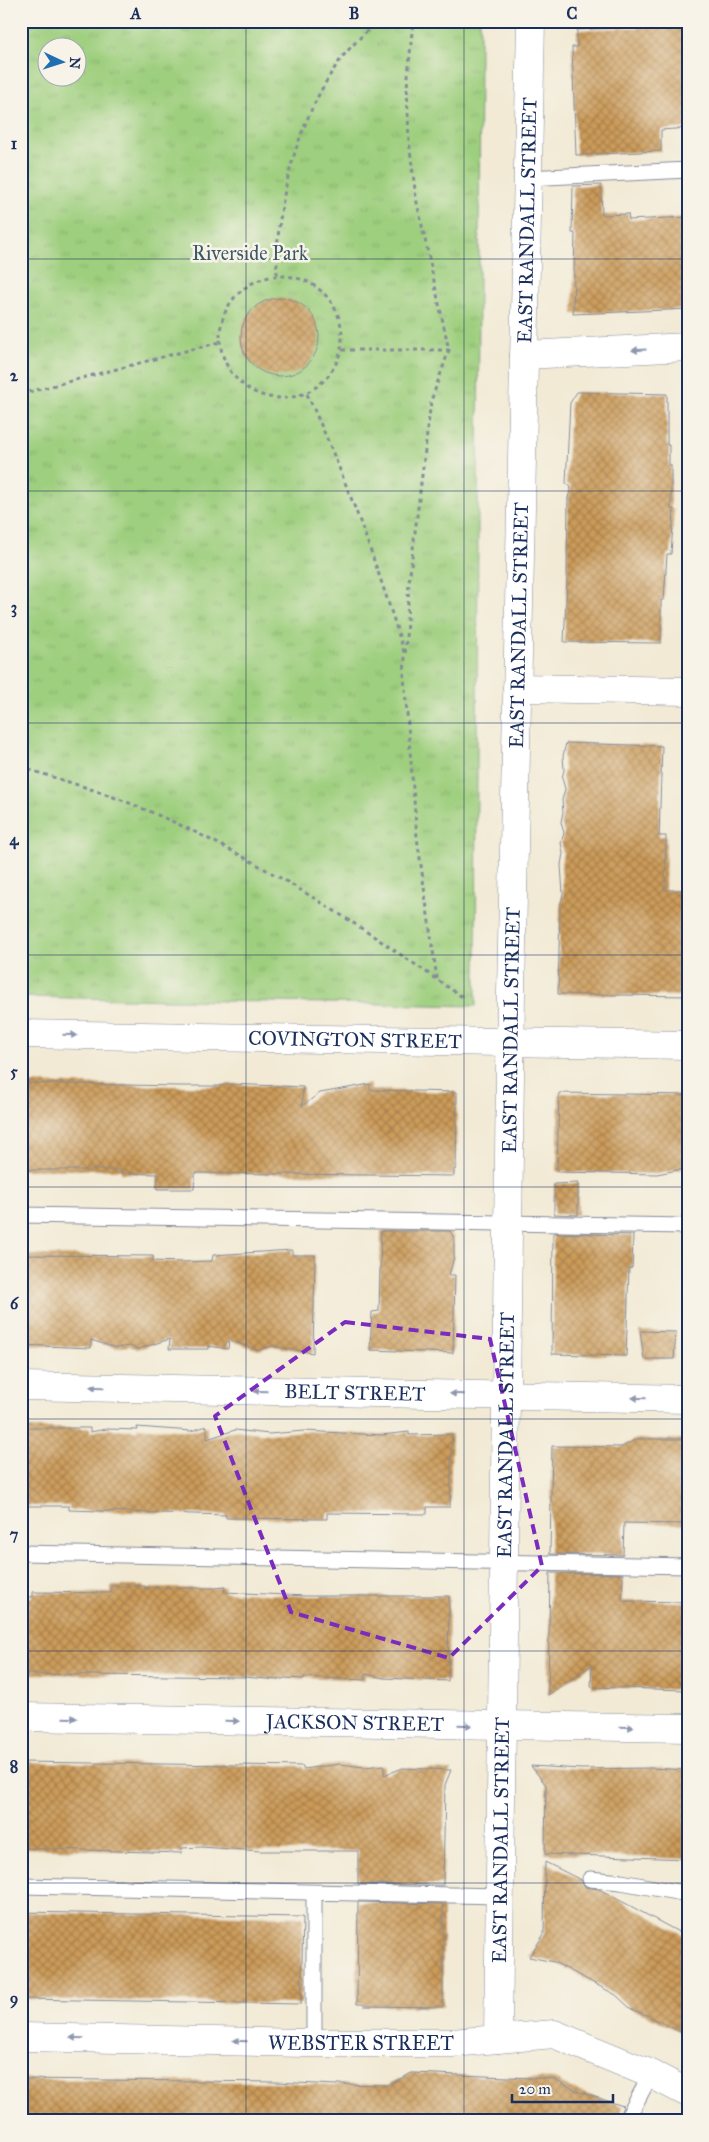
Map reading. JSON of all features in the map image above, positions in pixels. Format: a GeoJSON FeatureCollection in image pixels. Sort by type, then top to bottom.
{"type":"FeatureCollection","features":[{"type":"Feature","properties":{"kind":"street","name":"EAST RANDALL STREET"},"geometry":{"type":"LineString","coordinates":[[498,2039],[510,1041],[530,21]]}},
{"type":"Feature","properties":{"kind":"street"},"geometry":{"type":"LineString","coordinates":[[524,355],[688,347]]}},
{"type":"Feature","properties":{"kind":"street"},"geometry":{"type":"LineString","coordinates":[[517,688],[688,691]]}},
{"type":"Feature","properties":{"kind":"street","name":"COVINGTON STREET"},"geometry":{"type":"LineString","coordinates":[[21,1034],[688,1044]]}},
{"type":"Feature","properties":{"kind":"street","name":"BELT STREET"},"geometry":{"type":"LineString","coordinates":[[21,1386],[688,1399]]}},
{"type":"Feature","properties":{"kind":"street","name":"JACKSON STREET"},"geometry":{"type":"LineString","coordinates":[[21,1717],[688,1728]]}},
{"type":"Feature","properties":{"kind":"street","name":"WEBSTER STREET"},"geometry":{"type":"LineString","coordinates":[[21,2037],[314,2043],[452,2043],[554,2034],[687,2091]]}},
{"type":"Feature","properties":{"kind":"lane"},"geometry":{"type":"LineString","coordinates":[[527,178],[688,170]]}},
{"type":"Feature","properties":{"kind":"lane"},"geometry":{"type":"LineString","coordinates":[[21,1215],[688,1226]]}},
{"type":"Feature","properties":{"kind":"lane"},"geometry":{"type":"LineString","coordinates":[[21,1553],[688,1566]]}},
{"type":"Feature","properties":{"kind":"lane"},"geometry":{"type":"LineString","coordinates":[[590,1879],[621,1882],[688,1894]]}},
{"type":"Feature","properties":{"kind":"lane"},"geometry":{"type":"LineString","coordinates":[[21,1886],[500,1896]]}},
{"type":"Feature","properties":{"kind":"lane"},"geometry":{"type":"LineString","coordinates":[[314,1892],[314,2043]]}},
{"type":"Feature","properties":{"kind":"lane"},"geometry":{"type":"LineString","coordinates":[[626,2121],[651,2074]]}},
{"type":"Feature","properties":{"kind":"path"},"geometry":{"type":"LineString","coordinates":[[277,276],[276,245],[285,189],[316,100],[339,62],[376,21]]}},
{"type":"Feature","properties":{"kind":"path"},"geometry":{"type":"LineString","coordinates":[[413,21],[407,87],[409,141],[416,198],[449,350],[431,401],[409,582],[404,676],[417,837],[437,979]]}},
{"type":"Feature","properties":{"kind":"path"},"geometry":{"type":"LineString","coordinates":[[277,276],[296,277],[314,284],[328,296],[338,313],[343,331],[342,350],[335,368],[323,383],[307,394],[288,399],[268,398],[250,391],[235,378],[225,362],[220,342],[221,323],[229,305],[242,290],[258,280],[277,276]]}},
{"type":"Feature","properties":{"kind":"path"},"geometry":{"type":"LineString","coordinates":[[21,394],[220,342]]}},
{"type":"Feature","properties":{"kind":"path"},"geometry":{"type":"LineString","coordinates":[[342,350],[449,350]]}},
{"type":"Feature","properties":{"kind":"path"},"geometry":{"type":"LineString","coordinates":[[307,394],[361,524],[380,575],[405,656]]}},
{"type":"Feature","properties":{"kind":"path"},"geometry":{"type":"LineString","coordinates":[[21,767],[139,807],[210,840],[294,886],[465,999]]}},
{"type":"Feature","properties":{"kind":"highlighted area"},"geometry":{"type":"Polygon","coordinates":[[[345,1322],[490,1339],[542,1566],[449,1658],[291,1612],[215,1416],[345,1322]]]}},
{"type":"Feature","properties":{"kind":"green space","name":"Riverside Park"},"geometry":{"type":"Polygon","coordinates":[[[21,21],[480,21],[476,1006],[21,997],[21,21]]]}},
{"type":"Feature","properties":{"kind":"building"},"geometry":{"type":"Polygon","coordinates":[[[658,26],[658,28],[688,27],[688,128],[661,130],[661,151],[576,155],[572,47],[577,47],[577,30],[658,26]]]}},
{"type":"Feature","properties":{"kind":"building"},"geometry":{"type":"Polygon","coordinates":[[[601,185],[602,215],[628,214],[629,220],[688,217],[688,309],[573,314],[575,233],[572,233],[573,186],[601,185]]]}},
{"type":"Feature","properties":{"kind":"building"},"geometry":{"type":"Polygon","coordinates":[[[272,298],[288,298],[302,304],[313,315],[319,329],[319,345],[313,359],[302,370],[288,376],[272,376],[258,370],[247,359],[241,345],[241,329],[247,315],[258,304],[272,298]]]}},
{"type":"Feature","properties":{"kind":"building"},"geometry":{"type":"Polygon","coordinates":[[[577,392],[667,394],[667,445],[669,445],[669,465],[671,465],[671,509],[674,509],[671,554],[667,554],[664,600],[661,600],[661,643],[564,642],[568,498],[571,487],[566,483],[570,403],[577,392]]]}},
{"type":"Feature","properties":{"kind":"building"},"geometry":{"type":"Polygon","coordinates":[[[566,743],[662,746],[659,836],[666,836],[665,890],[688,890],[688,996],[558,994],[560,907],[563,894],[561,865],[563,853],[561,843],[564,833],[561,822],[563,812],[562,800],[565,789],[562,778],[564,770],[563,756],[566,743]]]}},
{"type":"Feature","properties":{"kind":"building"},"geometry":{"type":"Polygon","coordinates":[[[21,1083],[178,1086],[219,1086],[229,1084],[303,1087],[302,1106],[320,1093],[370,1084],[370,1090],[457,1092],[456,1169],[454,1169],[454,1176],[195,1173],[194,1189],[157,1189],[158,1174],[121,1173],[121,1170],[21,1170],[21,1083]]]}},
{"type":"Feature","properties":{"kind":"building"},"geometry":{"type":"Polygon","coordinates":[[[559,1093],[688,1095],[688,1168],[657,1174],[557,1171],[559,1093]]]}},
{"type":"Feature","properties":{"kind":"building"},"geometry":{"type":"Polygon","coordinates":[[[578,1183],[578,1215],[554,1214],[554,1184],[578,1183]]]}},
{"type":"Feature","properties":{"kind":"building"},"geometry":{"type":"Polygon","coordinates":[[[381,1231],[450,1231],[454,1238],[454,1257],[449,1275],[455,1275],[453,1353],[370,1350],[372,1312],[379,1311],[381,1231]]]}},
{"type":"Feature","properties":{"kind":"building"},"geometry":{"type":"Polygon","coordinates":[[[553,1233],[633,1235],[632,1268],[629,1268],[626,1356],[552,1354],[553,1233]]]}},
{"type":"Feature","properties":{"kind":"building"},"geometry":{"type":"Polygon","coordinates":[[[292,1250],[292,1255],[315,1255],[313,1353],[272,1346],[258,1350],[229,1340],[228,1349],[209,1346],[209,1349],[169,1349],[170,1339],[138,1349],[129,1346],[116,1348],[91,1340],[91,1348],[21,1345],[21,1255],[153,1256],[153,1261],[181,1262],[212,1261],[213,1255],[292,1250]]]}},
{"type":"Feature","properties":{"kind":"building"},"geometry":{"type":"Polygon","coordinates":[[[640,1331],[676,1332],[674,1359],[644,1359],[640,1331]]]}},
{"type":"Feature","properties":{"kind":"building"},"geometry":{"type":"Polygon","coordinates":[[[207,1426],[207,1439],[235,1430],[269,1434],[304,1431],[382,1435],[409,1432],[409,1435],[452,1434],[450,1507],[427,1507],[427,1514],[327,1513],[327,1519],[226,1518],[226,1515],[69,1510],[69,1506],[21,1506],[21,1428],[90,1428],[90,1432],[107,1429],[138,1430],[137,1427],[191,1431],[207,1426]]]}},
{"type":"Feature","properties":{"kind":"building"},"geometry":{"type":"Polygon","coordinates":[[[636,1439],[688,1439],[688,1524],[624,1523],[623,1555],[550,1554],[552,1446],[622,1447],[636,1439]]]}},
{"type":"Feature","properties":{"kind":"building"},"geometry":{"type":"Polygon","coordinates":[[[550,1573],[623,1574],[622,1601],[688,1602],[686,1690],[591,1687],[592,1665],[548,1695],[550,1573]]]}},
{"type":"Feature","properties":{"kind":"building"},"geometry":{"type":"Polygon","coordinates":[[[111,1586],[145,1586],[145,1588],[225,1587],[224,1592],[306,1596],[449,1596],[448,1681],[384,1678],[365,1674],[365,1680],[304,1677],[304,1679],[285,1678],[279,1680],[244,1677],[21,1674],[21,1597],[33,1597],[33,1592],[111,1593],[111,1586]]]}},
{"type":"Feature","properties":{"kind":"building"},"geometry":{"type":"Polygon","coordinates":[[[21,1762],[303,1766],[303,1769],[340,1764],[364,1767],[384,1765],[384,1775],[403,1768],[451,1770],[445,1785],[443,1885],[358,1884],[358,1851],[261,1851],[201,1847],[182,1848],[181,1853],[21,1848],[21,1762]]]}},
{"type":"Feature","properties":{"kind":"building"},"geometry":{"type":"Polygon","coordinates":[[[531,1766],[582,1769],[651,1768],[688,1770],[688,1859],[545,1854],[546,1785],[531,1766]]]}},
{"type":"Feature","properties":{"kind":"building"},"geometry":{"type":"Polygon","coordinates":[[[545,1862],[581,1880],[585,1887],[599,1889],[686,1936],[683,1944],[688,1946],[688,2036],[631,2009],[616,1995],[554,1962],[529,1957],[544,1934],[545,1862]]]}},
{"type":"Feature","properties":{"kind":"building"},"geometry":{"type":"Polygon","coordinates":[[[358,1902],[443,1904],[443,2007],[364,2006],[363,2004],[357,2004],[358,1902]]]}},
{"type":"Feature","properties":{"kind":"building"},"geometry":{"type":"Polygon","coordinates":[[[21,1912],[303,1917],[301,2004],[21,1999],[21,1912]]]}},
{"type":"Feature","properties":{"kind":"building"},"geometry":{"type":"Polygon","coordinates":[[[412,2073],[555,2079],[577,2091],[623,2106],[617,2121],[21,2121],[21,2079],[388,2085],[412,2073]]]}},
{"type":"Feature","properties":{"kind":"building"},"geometry":{"type":"Polygon","coordinates":[[[641,2112],[651,2116],[650,2121],[637,2121],[641,2112]]]}}]}
